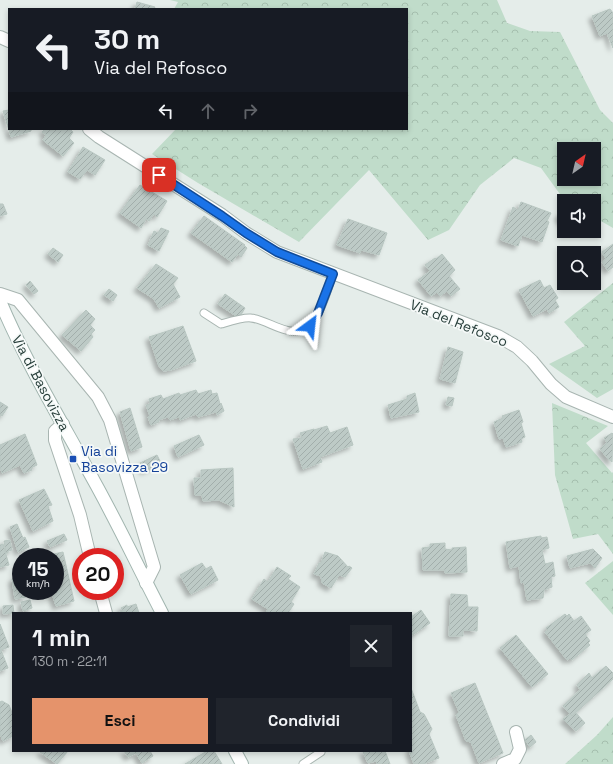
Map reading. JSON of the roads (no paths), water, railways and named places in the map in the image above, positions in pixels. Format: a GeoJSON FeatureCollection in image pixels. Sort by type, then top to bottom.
{"type":"FeatureCollection","features":[{"type":"Feature","properties":{"kind":"street","name":"Via del Refosco"},"geometry":{"type":"LineString","coordinates":[[91,130],[99,137],[277,252],[498,336],[517,347],[532,361],[551,384],[566,396],[613,417]]}},
{"type":"Feature","properties":{"kind":"street"},"geometry":{"type":"LineString","coordinates":[[0,294],[18,300],[98,397],[110,420],[154,568],[146,583]]}},
{"type":"Feature","properties":{"kind":"street","name":"Via di Basovizza"},"geometry":{"type":"LineString","coordinates":[[0,301],[27,358],[105,501],[161,612]]}},
{"type":"Feature","properties":{"kind":"street"},"geometry":{"type":"LineString","coordinates":[[63,424],[55,431],[55,440],[80,515],[88,548]]}},
{"type":"Feature","properties":{"kind":"street"},"geometry":{"type":"LineString","coordinates":[[102,600],[106,612]]}},
{"type":"Feature","properties":{"kind":"street"},"geometry":{"type":"LineString","coordinates":[[503,764],[515,758],[520,749],[516,732]]}},
{"type":"Feature","properties":{"kind":"street"},"geometry":{"type":"LineString","coordinates":[[236,752],[242,764]]}},
{"type":"Feature","properties":{"kind":"lane"},"geometry":{"type":"LineString","coordinates":[[204,313],[221,324],[250,318],[288,331],[300,331],[310,326],[318,313],[333,274]]}},
{"type":"Feature","properties":{"kind":"lane"},"geometry":{"type":"LineString","coordinates":[[303,764],[321,752]]}},
{"type":"Feature","properties":{"kind":"place","name":"Via di Basovizza 29"},"geometry":{"type":"Point","coordinates":[73,459]}}]}
